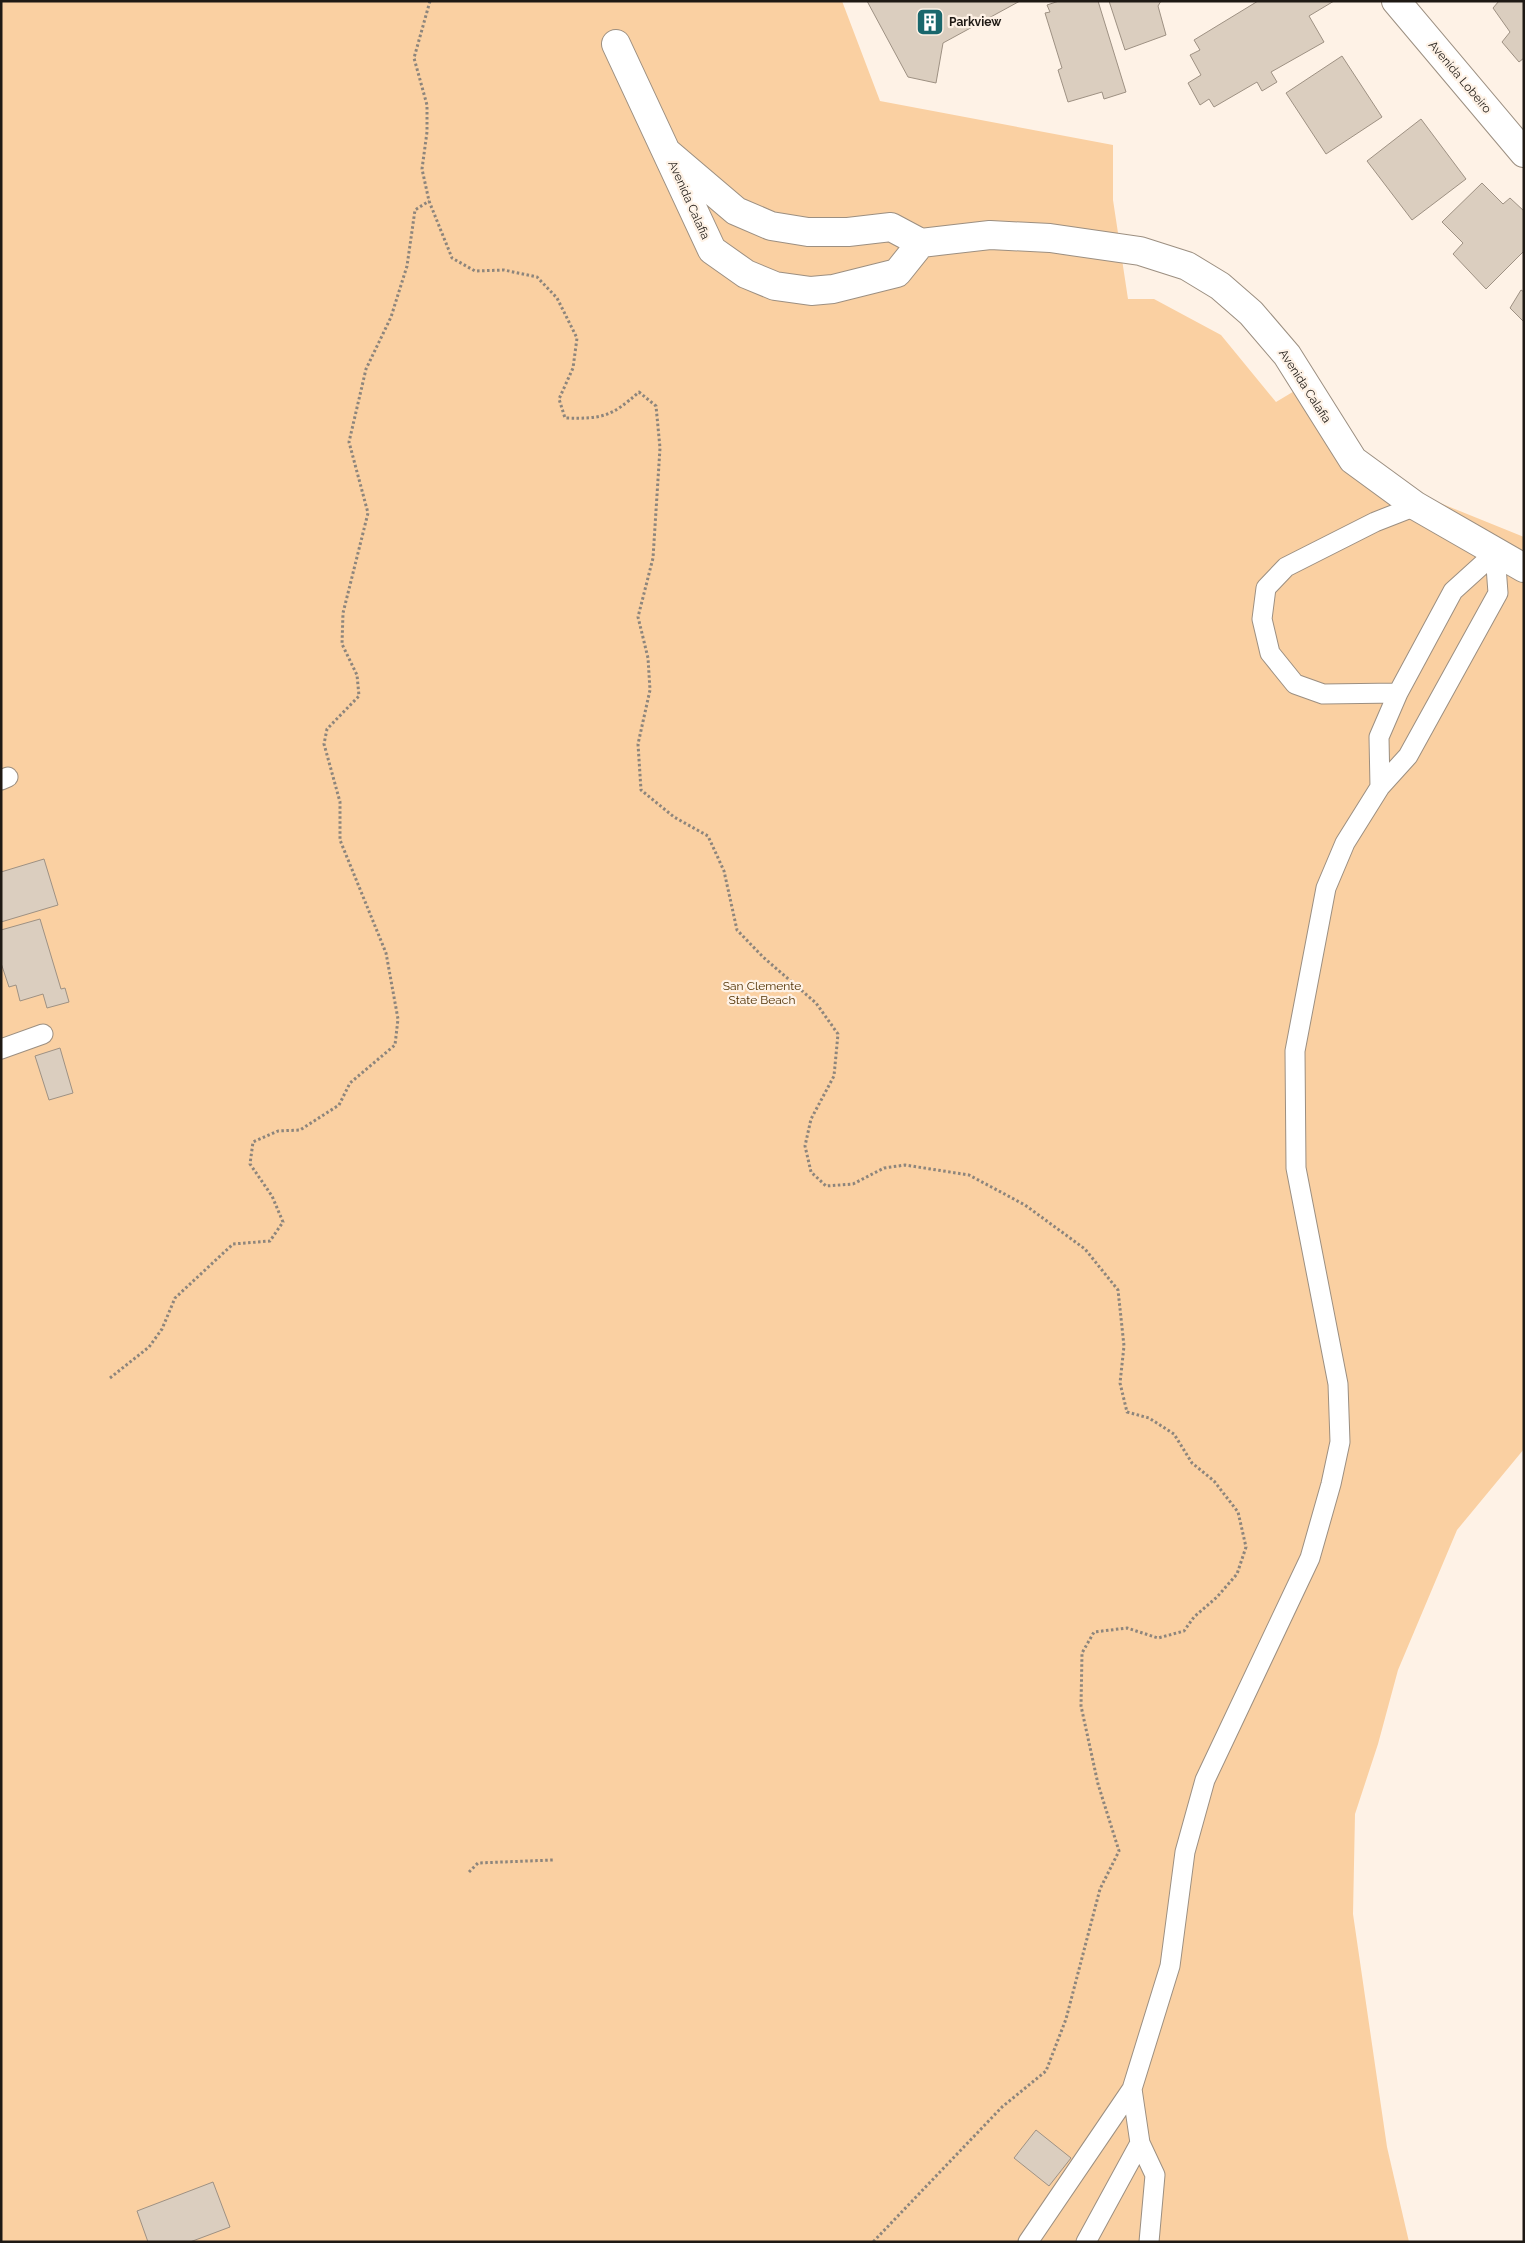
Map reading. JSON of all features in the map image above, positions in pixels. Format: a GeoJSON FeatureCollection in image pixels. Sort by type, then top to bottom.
{"type":"FeatureCollection","features":[{"type":"Feature","properties":{"kind":"street","name":"Avenida Lobeiro"},"geometry":{"type":"LineString","coordinates":[[1396,1],[1524,153]]}},
{"type":"Feature","properties":{"kind":"street","name":"Avenida Calafia"},"geometry":{"type":"LineString","coordinates":[[616,44],[669,154],[712,250],[746,274],[775,286],[810,291],[833,289],[897,273],[921,243]]}},
{"type":"Feature","properties":{"kind":"street","name":"Avenida Calafia"},"geometry":{"type":"LineString","coordinates":[[669,154],[736,211],[771,226],[808,232],[848,232],[891,227],[921,243],[990,235],[1050,238],[1140,251],[1187,266],[1220,286],[1257,320],[1287,355],[1353,460],[1416,506],[1495,554],[1524,568]]}},
{"type":"Feature","properties":{"kind":"lane"},"geometry":{"type":"LineString","coordinates":[[1398,693],[1323,694],[1294,684],[1270,653],[1262,619],[1266,588],[1286,566],[1375,522],[1416,506]]}},
{"type":"Feature","properties":{"kind":"lane"},"geometry":{"type":"LineString","coordinates":[[1380,787],[1379,737],[1398,693],[1453,591],[1495,554]]}},
{"type":"Feature","properties":{"kind":"lane"},"geometry":{"type":"LineString","coordinates":[[1028,2242],[1132,2089],[1170,1966],[1185,1852],[1205,1780],[1310,1558],[1332,1484],[1340,1442],[1338,1384],[1296,1168],[1295,1051],[1326,888],[1345,843],[1380,787],[1408,756],[1498,594],[1495,554]]}},
{"type":"Feature","properties":{"kind":"lane"},"geometry":{"type":"LineString","coordinates":[[1,1049],[43,1034]]}},
{"type":"Feature","properties":{"kind":"lane"},"geometry":{"type":"LineString","coordinates":[[1132,2089],[1140,2143],[1154,2176],[1149,2242]]}},
{"type":"Feature","properties":{"kind":"lane"},"geometry":{"type":"LineString","coordinates":[[1086,2242],[1140,2143]]}},
{"type":"Feature","properties":{"kind":"path"},"geometry":{"type":"LineString","coordinates":[[430,1],[414,58],[427,105],[427,132],[422,170],[429,202],[452,258],[475,271],[504,270],[537,277],[557,298],[576,338],[573,368],[559,399],[565,418],[591,419],[618,411],[639,392],[656,406],[660,448],[653,558],[638,617],[648,658],[650,690],[638,744],[641,790],[674,817],[708,836],[724,871],[737,930],[763,957],[816,1003],[838,1034],[834,1076],[811,1118],[805,1146],[811,1172],[826,1186],[853,1184],[884,1168],[906,1165],[969,1175],[1025,1206],[1085,1249],[1118,1290],[1124,1346],[1120,1383],[1127,1412],[1149,1418],[1174,1434],[1192,1463],[1214,1481],[1238,1512],[1246,1546],[1237,1574],[1217,1597],[1194,1617],[1184,1631],[1158,1638],[1127,1628],[1094,1632],[1082,1653],[1081,1706],[1098,1784],[1119,1851],[1100,1889],[1066,2019],[1046,2071],[1002,2107],[873,2242]]}},
{"type":"Feature","properties":{"kind":"path"},"geometry":{"type":"LineString","coordinates":[[110,1378],[149,1347],[162,1329],[175,1298],[234,1244],[270,1241],[283,1222],[272,1196],[250,1164],[253,1142],[278,1131],[300,1130],[339,1105],[350,1083],[395,1045],[398,1020],[386,953],[340,840],[340,802],[324,744],[328,729],[359,696],[357,675],[342,644],[343,613],[368,513],[349,442],[366,370],[391,317],[407,266],[415,210],[429,202]]}},
{"type":"Feature","properties":{"kind":"path"},"geometry":{"type":"LineString","coordinates":[[468,1872],[478,1863],[552,1860]]}},
{"type":"Feature","properties":{"kind":"green space","name":"San Clemente State Beach"},"geometry":{"type":"Polygon","coordinates":[[[1,1],[842,1],[880,101],[1113,145],[1113,200],[1128,299],[1154,299],[1221,335],[1276,402],[1311,381],[1325,411],[1393,484],[1524,537],[1524,1449],[1457,1530],[1398,1670],[1378,1744],[1355,1814],[1353,1914],[1387,2147],[1409,2242],[1,2242],[1,1]]]}},
{"type":"Feature","properties":{"kind":"building","name":"Parkview"},"geometry":{"type":"Polygon","coordinates":[[[867,1],[1020,1],[943,43],[936,83],[908,77],[867,1]]]}},
{"type":"Feature","properties":{"kind":"building"},"geometry":{"type":"Polygon","coordinates":[[[1059,1],[1098,1],[1126,92],[1104,99],[1102,92],[1068,102],[1058,70],[1062,68],[1045,13],[1050,12],[1047,5],[1059,1]]]}},
{"type":"Feature","properties":{"kind":"building"},"geometry":{"type":"Polygon","coordinates":[[[1109,1],[1161,1],[1158,6],[1166,35],[1125,50],[1109,1]]]}},
{"type":"Feature","properties":{"kind":"building"},"geometry":{"type":"Polygon","coordinates":[[[1258,1],[1334,1],[1309,16],[1324,42],[1271,72],[1277,82],[1262,91],[1257,82],[1214,107],[1209,99],[1200,105],[1188,83],[1201,75],[1190,55],[1200,50],[1194,40],[1258,1]]]}},
{"type":"Feature","properties":{"kind":"building"},"geometry":{"type":"Polygon","coordinates":[[[1499,1],[1524,1],[1524,58],[1519,62],[1502,42],[1510,32],[1493,8],[1499,1]]]}},
{"type":"Feature","properties":{"kind":"building"},"geometry":{"type":"Polygon","coordinates":[[[1342,56],[1382,117],[1326,154],[1286,93],[1342,56]]]}},
{"type":"Feature","properties":{"kind":"building"},"geometry":{"type":"Polygon","coordinates":[[[1421,119],[1466,179],[1412,220],[1367,161],[1421,119]]]}},
{"type":"Feature","properties":{"kind":"building"},"geometry":{"type":"Polygon","coordinates":[[[1482,183],[1503,204],[1510,198],[1524,211],[1524,251],[1486,289],[1453,254],[1463,243],[1442,222],[1482,183]]]}},
{"type":"Feature","properties":{"kind":"building"},"geometry":{"type":"Polygon","coordinates":[[[1521,290],[1524,292],[1524,322],[1510,308],[1521,290]]]}},
{"type":"Feature","properties":{"kind":"building"},"geometry":{"type":"Polygon","coordinates":[[[44,859],[58,905],[1,922],[1,872],[44,859]]]}},
{"type":"Feature","properties":{"kind":"building"},"geometry":{"type":"Polygon","coordinates":[[[40,919],[61,989],[65,988],[69,1002],[47,1008],[43,994],[20,1001],[16,985],[9,987],[1,963],[1,930],[40,919]]]}},
{"type":"Feature","properties":{"kind":"building"},"geometry":{"type":"Polygon","coordinates":[[[60,1048],[73,1093],[49,1100],[35,1056],[60,1048]]]}},
{"type":"Feature","properties":{"kind":"building"},"geometry":{"type":"Polygon","coordinates":[[[1036,2130],[1071,2158],[1049,2186],[1014,2158],[1036,2130]]]}},
{"type":"Feature","properties":{"kind":"building"},"geometry":{"type":"Polygon","coordinates":[[[213,2182],[230,2227],[190,2242],[148,2242],[137,2211],[213,2182]]]}},
{"type":"Feature","properties":{"kind":"place","name":"Parkview"},"geometry":{"type":"Point","coordinates":[930,22]}}]}
